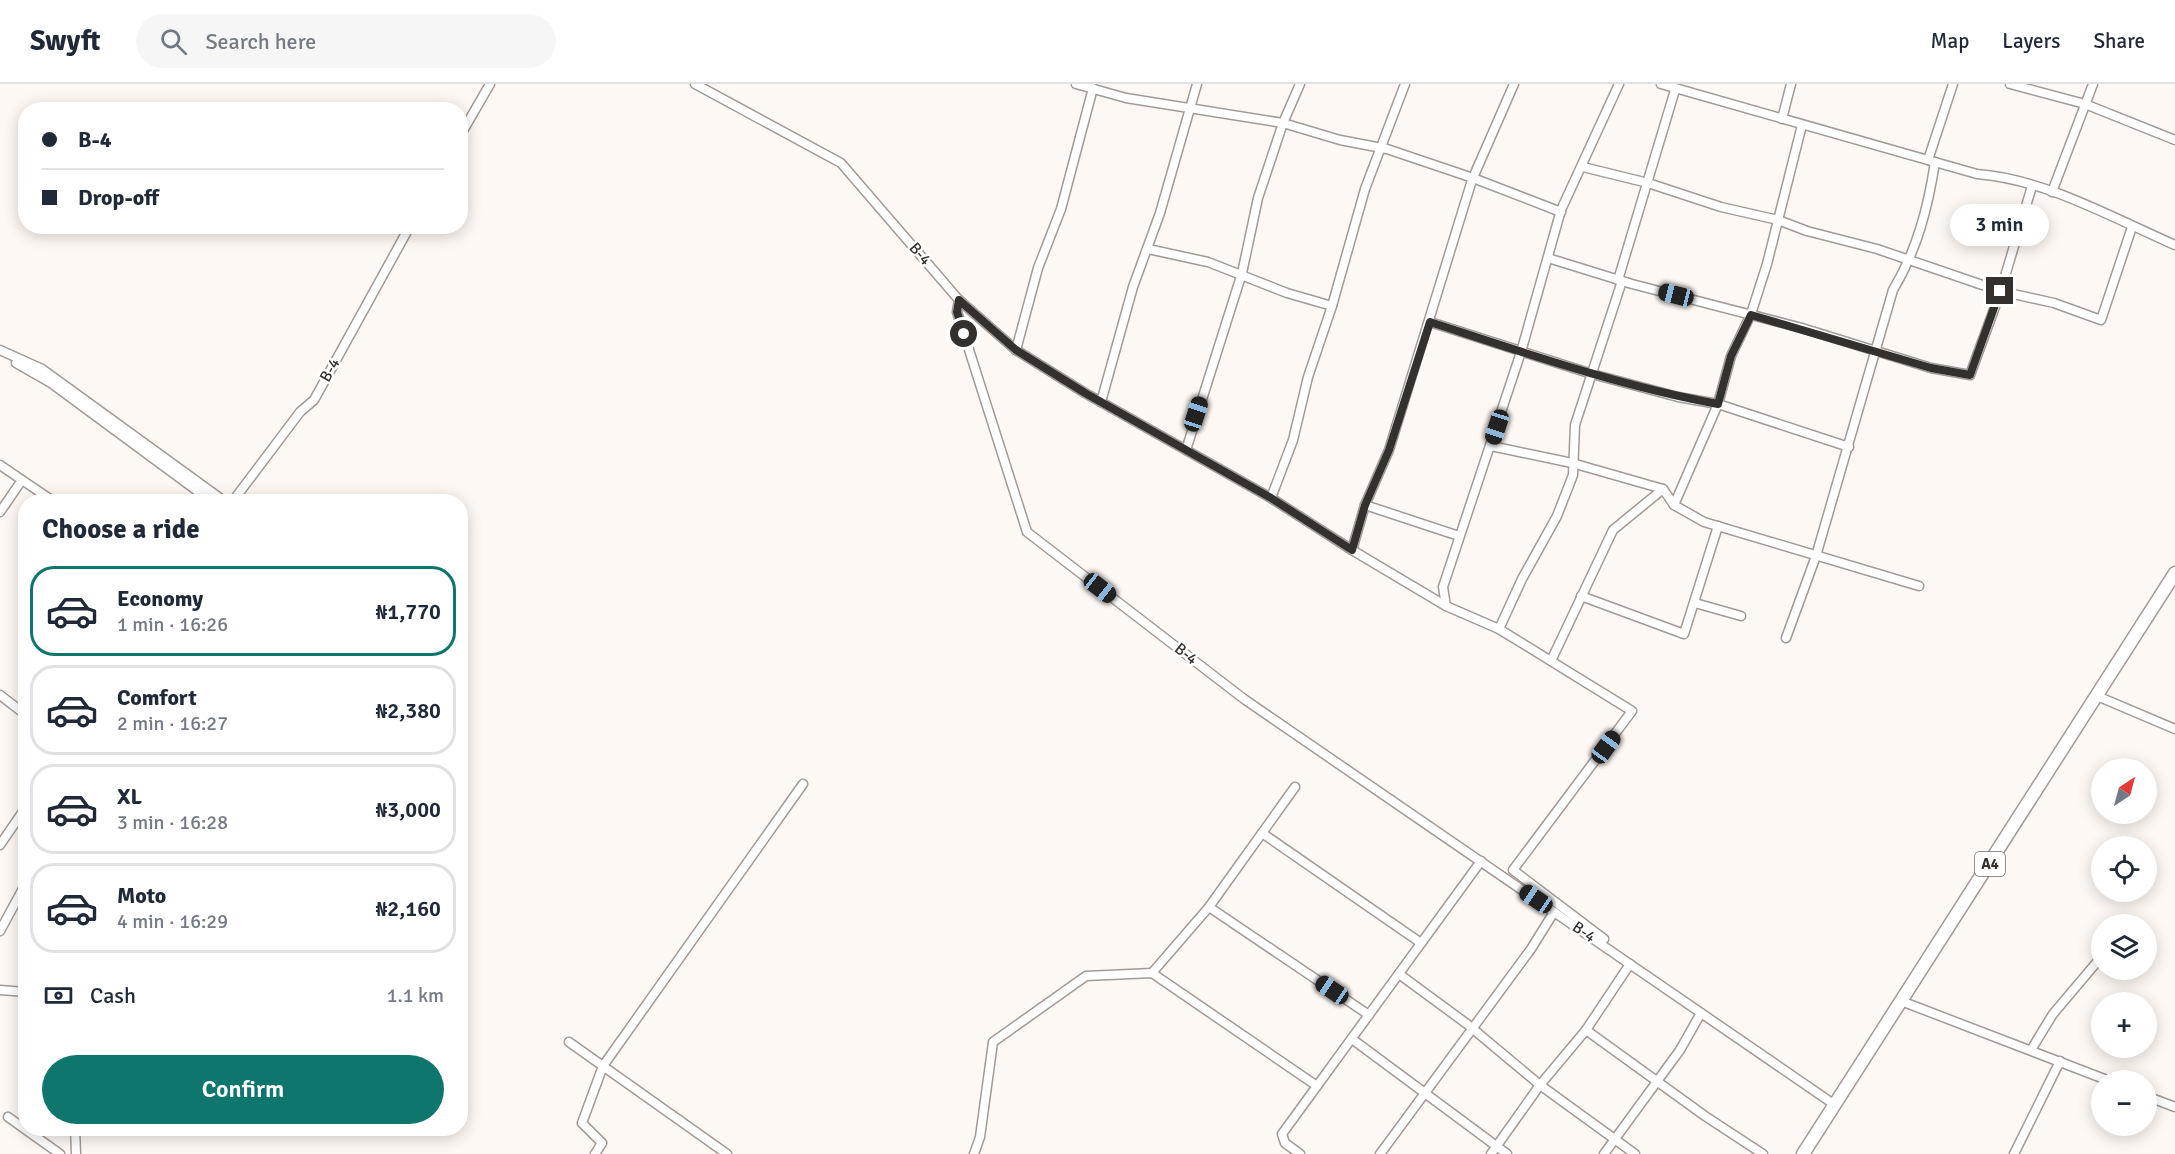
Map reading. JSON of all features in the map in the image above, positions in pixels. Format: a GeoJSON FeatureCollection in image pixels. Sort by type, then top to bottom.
{"type":"FeatureCollection","features":[{"type":"Feature","properties":{"kind":"highway","name":"A4"},"geometry":{"type":"LineString","coordinates":[[1803,1154],[2175,573]]}},
{"type":"Feature","properties":{"kind":"street"},"geometry":{"type":"LineString","coordinates":[[468,122],[490,84]]}},
{"type":"Feature","properties":{"kind":"street","name":"B-4"},"geometry":{"type":"LineString","coordinates":[[695,84],[841,163],[959,300],[957,312],[1027,532],[1244,699],[1835,1105]]}},
{"type":"Feature","properties":{"kind":"street"},"geometry":{"type":"LineString","coordinates":[[1076,84],[1126,98],[1283,123],[1340,140],[1380,148],[1473,178],[1561,212]]}},
{"type":"Feature","properties":{"kind":"street"},"geometry":{"type":"LineString","coordinates":[[1101,402],[1133,287],[1148,249],[1197,84]]}},
{"type":"Feature","properties":{"kind":"street"},"geometry":{"type":"LineString","coordinates":[[1186,450],[1242,273],[1258,198],[1283,123],[1300,84]]}},
{"type":"Feature","properties":{"kind":"street"},"geometry":{"type":"LineString","coordinates":[[1271,498],[1293,440],[1308,378],[1332,306],[1365,189],[1405,84]]}},
{"type":"Feature","properties":{"kind":"street"},"geometry":{"type":"LineString","coordinates":[[1352,550],[1365,505],[1389,450],[1473,178],[1514,84]]}},
{"type":"Feature","properties":{"kind":"street"},"geometry":{"type":"LineString","coordinates":[[1446,606],[1443,587],[1521,352],[1561,212],[1619,84]]}},
{"type":"Feature","properties":{"kind":"street"},"geometry":{"type":"LineString","coordinates":[[1661,84],[1675,90],[1977,174],[2005,176],[2052,192],[2175,245]]}},
{"type":"Feature","properties":{"kind":"street"},"geometry":{"type":"LineString","coordinates":[[1782,119],[1791,84]]}},
{"type":"Feature","properties":{"kind":"street"},"geometry":{"type":"LineString","coordinates":[[1786,638],[1816,556],[1893,290],[1910,261],[1928,205],[1932,161],[1953,84]]}},
{"type":"Feature","properties":{"kind":"street"},"geometry":{"type":"LineString","coordinates":[[2010,84],[2085,104],[2175,140]]}},
{"type":"Feature","properties":{"kind":"street"},"geometry":{"type":"LineString","coordinates":[[2052,192],[2093,84]]}},
{"type":"Feature","properties":{"kind":"street"},"geometry":{"type":"LineString","coordinates":[[1016,350],[1038,268],[1060,209],[1093,88]]}},
{"type":"Feature","properties":{"kind":"street"},"geometry":{"type":"LineString","coordinates":[[1499,629],[1522,579],[1557,516],[1573,475],[1575,425],[1675,90]]}},
{"type":"Feature","properties":{"kind":"street"},"geometry":{"type":"LineString","coordinates":[[1674,505],[1718,404],[1731,356],[1751,315],[1767,264],[1802,125]]}},
{"type":"Feature","properties":{"kind":"street"},"geometry":{"type":"LineString","coordinates":[[1582,166],[1648,183],[1721,207],[1778,220],[2000,291],[2054,303],[2101,320],[2132,227]]}},
{"type":"Feature","properties":{"kind":"street"},"geometry":{"type":"LineString","coordinates":[[1548,258],[1931,368],[1970,375],[2000,291],[2032,186]]}},
{"type":"Feature","properties":{"kind":"street","name":"B-4"},"geometry":{"type":"LineString","coordinates":[[238,494],[300,412],[314,400],[406,234]]}},
{"type":"Feature","properties":{"kind":"street"},"geometry":{"type":"LineString","coordinates":[[1148,249],[1208,262],[1287,292],[1332,306]]}},
{"type":"Feature","properties":{"kind":"street"},"geometry":{"type":"LineString","coordinates":[[959,300],[1016,350],[1101,402],[1271,498],[1446,606],[1499,629],[1632,711],[1512,870],[1697,1010],[1680,1050],[1604,1154]]}},
{"type":"Feature","properties":{"kind":"street"},"geometry":{"type":"LineString","coordinates":[[1430,322],[1592,374],[1678,397],[1718,404],[1849,447]]}},
{"type":"Feature","properties":{"kind":"street"},"geometry":{"type":"LineString","coordinates":[[0,352],[51,383],[202,494]]}},
{"type":"Feature","properties":{"kind":"street"},"geometry":{"type":"LineString","coordinates":[[0,352],[42,369],[214,494]]}},
{"type":"Feature","properties":{"kind":"street"},"geometry":{"type":"LineString","coordinates":[[1491,446],[1572,463],[1663,489],[1674,505],[1718,526],[1919,586]]}},
{"type":"Feature","properties":{"kind":"street"},"geometry":{"type":"LineString","coordinates":[[0,465],[43,494]]}},
{"type":"Feature","properties":{"kind":"street"},"geometry":{"type":"LineString","coordinates":[[0,512],[22,480]]}},
{"type":"Feature","properties":{"kind":"street"},"geometry":{"type":"LineString","coordinates":[[1551,661],[1612,530],[1663,489]]}},
{"type":"Feature","properties":{"kind":"street"},"geometry":{"type":"LineString","coordinates":[[1365,505],[1459,536]]}},
{"type":"Feature","properties":{"kind":"street"},"geometry":{"type":"LineString","coordinates":[[1581,596],[1684,634],[1718,526]]}},
{"type":"Feature","properties":{"kind":"street"},"geometry":{"type":"LineString","coordinates":[[1695,603],[1741,616]]}},
{"type":"Feature","properties":{"kind":"street"},"geometry":{"type":"LineString","coordinates":[[0,695],[18,709]]}},
{"type":"Feature","properties":{"kind":"street"},"geometry":{"type":"LineString","coordinates":[[2097,696],[2175,729]]}},
{"type":"Feature","properties":{"kind":"street"},"geometry":{"type":"LineString","coordinates":[[595,1154],[602,1143],[582,1124],[603,1066],[803,784]]}},
{"type":"Feature","properties":{"kind":"street"},"geometry":{"type":"LineString","coordinates":[[1152,973],[1209,906],[1295,787]]}},
{"type":"Feature","properties":{"kind":"street"},"geometry":{"type":"LineString","coordinates":[[0,845],[18,819]]}},
{"type":"Feature","properties":{"kind":"street"},"geometry":{"type":"LineString","coordinates":[[1262,833],[1421,943]]}},
{"type":"Feature","properties":{"kind":"street"},"geometry":{"type":"LineString","coordinates":[[1300,1154],[1285,1143],[1282,1134],[1481,861]]}},
{"type":"Feature","properties":{"kind":"street"},"geometry":{"type":"LineString","coordinates":[[0,931],[18,898]]}},
{"type":"Feature","properties":{"kind":"street"},"geometry":{"type":"LineString","coordinates":[[1209,906],[1369,1015]]}},
{"type":"Feature","properties":{"kind":"street"},"geometry":{"type":"LineString","coordinates":[[1380,1154],[1554,912]]}},
{"type":"Feature","properties":{"kind":"street"},"geometry":{"type":"LineString","coordinates":[[1491,1154],[1540,1085],[1586,1030],[1630,964]]}},
{"type":"Feature","properties":{"kind":"street"},"geometry":{"type":"LineString","coordinates":[[2031,1050],[2053,1014],[2091,969]]}},
{"type":"Feature","properties":{"kind":"street"},"geometry":{"type":"LineString","coordinates":[[974,1154],[980,1137],[993,1042],[1086,976],[1152,973],[1317,1086]]}},
{"type":"Feature","properties":{"kind":"street"},"geometry":{"type":"LineString","coordinates":[[1399,974],[1472,1029],[1540,1085],[1635,1154]]}},
{"type":"Feature","properties":{"kind":"street"},"geometry":{"type":"LineString","coordinates":[[0,990],[18,991]]}},
{"type":"Feature","properties":{"kind":"street"},"geometry":{"type":"LineString","coordinates":[[1901,1001],[2091,1073]]}},
{"type":"Feature","properties":{"kind":"street"},"geometry":{"type":"LineString","coordinates":[[1586,1030],[1763,1154]]}},
{"type":"Feature","properties":{"kind":"street"},"geometry":{"type":"LineString","coordinates":[[1352,1039],[1507,1154]]}},
{"type":"Feature","properties":{"kind":"street"},"geometry":{"type":"LineString","coordinates":[[569,1042],[727,1154]]}},
{"type":"Feature","properties":{"kind":"street"},"geometry":{"type":"LineString","coordinates":[[2014,1154],[2061,1061]]}},
{"type":"Feature","properties":{"kind":"street"},"geometry":{"type":"LineString","coordinates":[[2157,1100],[2175,1107]]}},
{"type":"Feature","properties":{"kind":"street"},"geometry":{"type":"LineString","coordinates":[[8,1117],[18,1124]]}},
{"type":"Feature","properties":{"kind":"street"},"geometry":{"type":"LineString","coordinates":[[35,1136],[60,1154]]}},
{"type":"Feature","properties":{"kind":"street"},"geometry":{"type":"LineString","coordinates":[[75,1136],[76,1154]]}},
{"type":"Feature","properties":{"kind":"route"},"geometry":{"type":"LineString","coordinates":[[964,334],[957,312],[959,300],[1016,350],[1085,393],[1271,498],[1352,550],[1365,505],[1389,450],[1430,322],[1592,374],[1678,397],[1718,404],[1731,356],[1751,315],[1802,328],[1931,368],[1970,375],[1990,313],[2000,291]]}}]}
